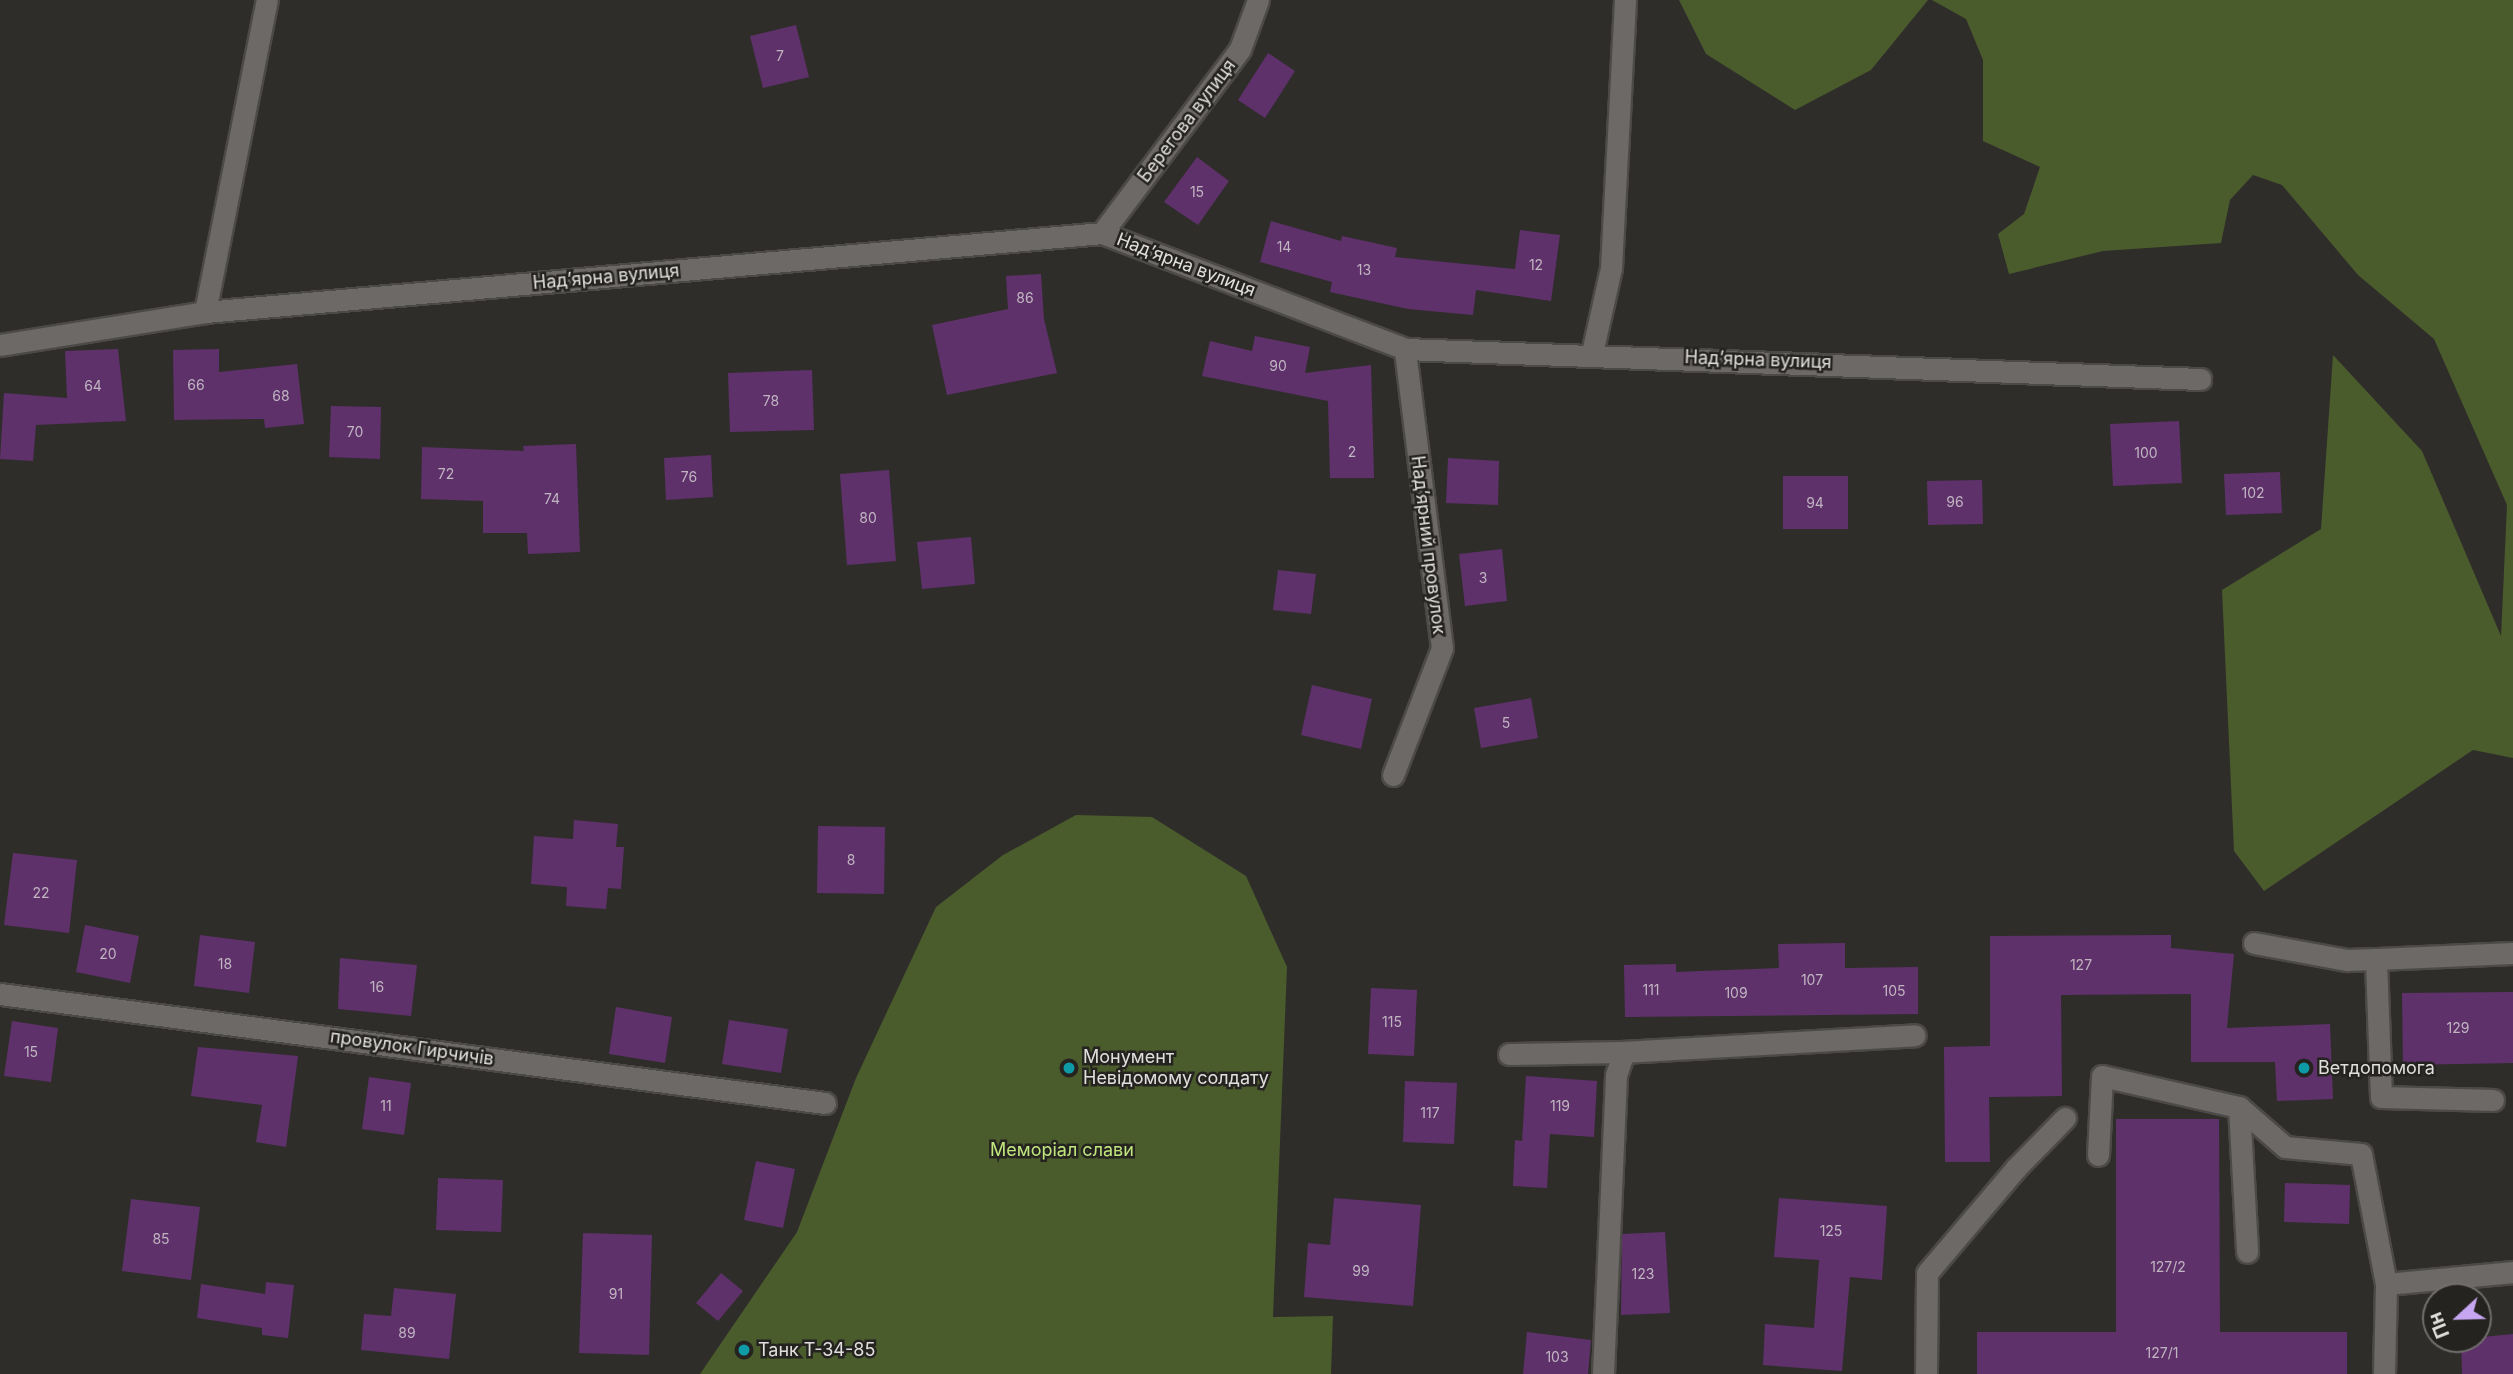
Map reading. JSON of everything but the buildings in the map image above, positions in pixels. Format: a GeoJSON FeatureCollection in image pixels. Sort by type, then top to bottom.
{"type":"FeatureCollection","features":[{"type":"Feature","properties":{"kind":"street"},"geometry":{"type":"LineString","coordinates":[[205,312],[267,0]]}},
{"type":"Feature","properties":{"kind":"street","name":"Берегова вулиця"},"geometry":{"type":"LineString","coordinates":[[1102,233],[1240,49],[1258,0]]}},
{"type":"Feature","properties":{"kind":"street"},"geometry":{"type":"LineString","coordinates":[[1592,353],[1611,268],[1625,0]]}},
{"type":"Feature","properties":{"kind":"street","name":"Надʼярна вулиця"},"geometry":{"type":"LineString","coordinates":[[0,345],[205,312],[1102,233],[1405,349],[1592,353],[2200,379]]}},
{"type":"Feature","properties":{"kind":"street","name":"Надʼярний провулок"},"geometry":{"type":"LineString","coordinates":[[1393,775],[1442,648],[1405,349]]}},
{"type":"Feature","properties":{"kind":"street"},"geometry":{"type":"LineString","coordinates":[[2254,943],[2347,960],[2513,953]]}},
{"type":"Feature","properties":{"kind":"street"},"geometry":{"type":"LineString","coordinates":[[2376,959],[2381,1097],[2493,1100]]}},
{"type":"Feature","properties":{"kind":"street","name":"провулок Гирчичів"},"geometry":{"type":"LineString","coordinates":[[0,994],[825,1103]]}},
{"type":"Feature","properties":{"kind":"street"},"geometry":{"type":"LineString","coordinates":[[1509,1054],[1624,1052],[1915,1035]]}},
{"type":"Feature","properties":{"kind":"street"},"geometry":{"type":"LineString","coordinates":[[1603,1374],[1616,1075],[1624,1052]]}},
{"type":"Feature","properties":{"kind":"street"},"geometry":{"type":"LineString","coordinates":[[2098,1155],[2102,1076],[2239,1107],[2285,1147],[2361,1154],[2386,1284],[2384,1374]]}},
{"type":"Feature","properties":{"kind":"street"},"geometry":{"type":"LineString","coordinates":[[2239,1107],[2247,1252]]}},
{"type":"Feature","properties":{"kind":"street"},"geometry":{"type":"LineString","coordinates":[[1926,1374],[1927,1273],[2016,1168],[2065,1118]]}},
{"type":"Feature","properties":{"kind":"street"},"geometry":{"type":"LineString","coordinates":[[2386,1284],[2513,1272]]}},
{"type":"Feature","properties":{"kind":"green space"},"geometry":{"type":"Polygon","coordinates":[[[1679,0],[1928,0],[1871,70],[1795,110],[1706,54],[1679,0]]]}},
{"type":"Feature","properties":{"kind":"green space"},"geometry":{"type":"Polygon","coordinates":[[[1932,0],[2513,0],[2513,758],[2473,750],[2264,891],[2234,851],[2222,590],[2321,529],[2333,355],[2422,451],[2501,636],[2507,505],[2434,339],[2358,275],[2282,185],[2253,175],[2230,200],[2221,243],[2103,251],[2009,274],[1998,234],[2024,214],[2040,167],[1983,141],[1983,60],[1966,19],[1932,0]]]}},
{"type":"Feature","properties":{"kind":"green space","name":"Меморіал слави"},"geometry":{"type":"Polygon","coordinates":[[[1076,815],[1152,817],[1246,876],[1287,967],[1273,1317],[1333,1316],[1331,1374],[700,1374],[797,1232],[856,1078],[936,907],[1003,855],[1076,815]]]}},
{"type":"Feature","properties":{"kind":"place","name":"Монумент Невідомому солдату"},"geometry":{"type":"Point","coordinates":[1069,1068]}},
{"type":"Feature","properties":{"kind":"place","name":"Ветдопомога"},"geometry":{"type":"Point","coordinates":[2304,1068]}},
{"type":"Feature","properties":{"kind":"place","name":"Танк Т-34-85"},"geometry":{"type":"Point","coordinates":[744,1350]}}]}
